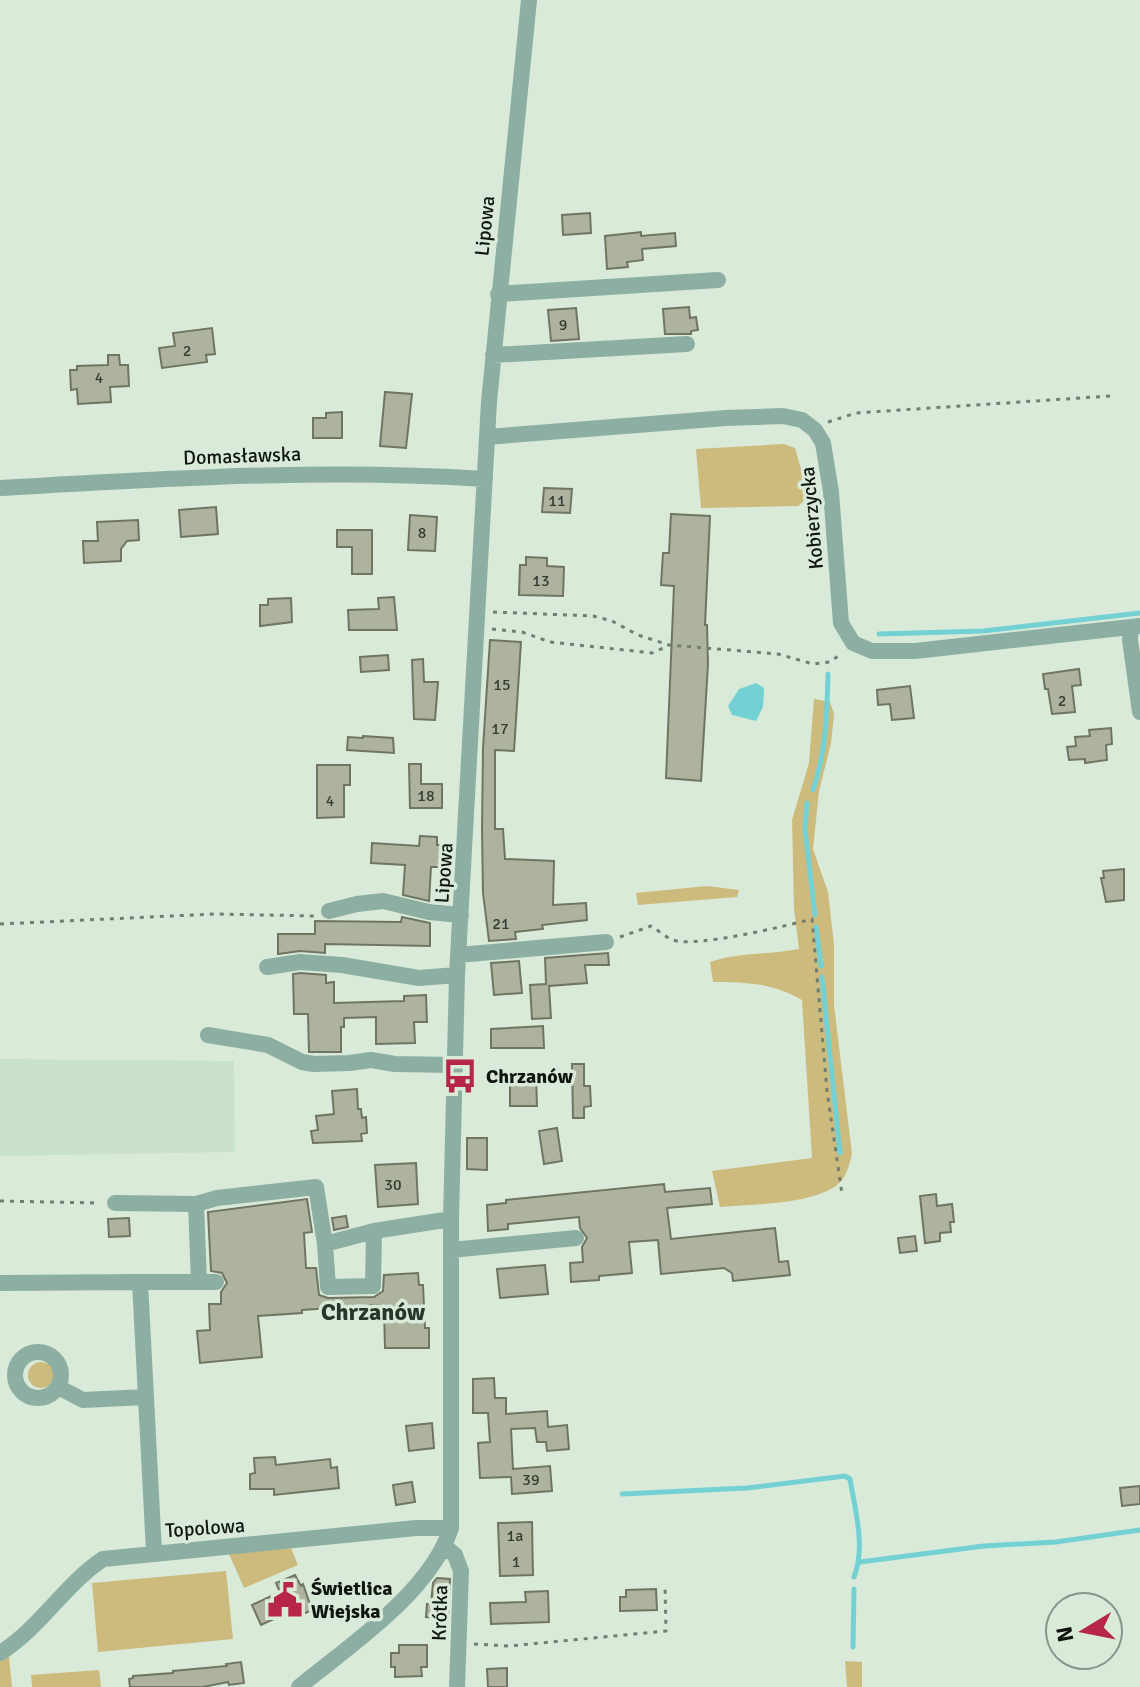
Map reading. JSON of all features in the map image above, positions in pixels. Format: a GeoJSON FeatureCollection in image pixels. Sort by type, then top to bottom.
{"type":"FeatureCollection","features":[{"type":"Feature","properties":{"kind":"street","name":"Lipowa"},"geometry":{"type":"LineString","coordinates":[[299,1687],[419,1585],[444,1546],[451,1528],[451,1219],[458,955],[493,355],[529,0]]}},
{"type":"Feature","properties":{"kind":"street"},"geometry":{"type":"LineString","coordinates":[[498,294],[718,280]]}},
{"type":"Feature","properties":{"kind":"street"},"geometry":{"type":"LineString","coordinates":[[493,355],[687,344]]}},
{"type":"Feature","properties":{"kind":"street"},"geometry":{"type":"LineString","coordinates":[[487,437],[783,416],[802,420],[815,430]]}},
{"type":"Feature","properties":{"kind":"street","name":"Kobierzycka"},"geometry":{"type":"LineString","coordinates":[[815,430],[823,443],[828,463],[841,623],[850,641]]}},
{"type":"Feature","properties":{"kind":"street","name":"Domasławska"},"geometry":{"type":"LineString","coordinates":[[0,488],[350,473],[485,479]]}},
{"type":"Feature","properties":{"kind":"street"},"geometry":{"type":"LineString","coordinates":[[850,641],[872,651],[915,651],[1135,626],[1130,640],[1140,712]]}},
{"type":"Feature","properties":{"kind":"street"},"geometry":{"type":"LineString","coordinates":[[329,911],[383,901],[429,912],[461,915]]}},
{"type":"Feature","properties":{"kind":"street"},"geometry":{"type":"LineString","coordinates":[[458,955],[606,942]]}},
{"type":"Feature","properties":{"kind":"street"},"geometry":{"type":"LineString","coordinates":[[267,967],[300,962],[325,963],[419,978],[457,975]]}},
{"type":"Feature","properties":{"kind":"street"},"geometry":{"type":"LineString","coordinates":[[208,1035],[268,1045],[302,1062],[314,1064],[371,1060],[395,1064],[453,1065]]}},
{"type":"Feature","properties":{"kind":"street"},"geometry":{"type":"LineString","coordinates":[[115,1203],[196,1204],[217,1198],[316,1187],[328,1287],[373,1286],[374,1231]]}},
{"type":"Feature","properties":{"kind":"street"},"geometry":{"type":"LineString","coordinates":[[196,1204],[199,1282]]}},
{"type":"Feature","properties":{"kind":"street"},"geometry":{"type":"LineString","coordinates":[[325,1244],[374,1231],[451,1219]]}},
{"type":"Feature","properties":{"kind":"street"},"geometry":{"type":"LineString","coordinates":[[451,1250],[576,1238]]}},
{"type":"Feature","properties":{"kind":"street"},"geometry":{"type":"LineString","coordinates":[[140,1282],[154,1552]]}},
{"type":"Feature","properties":{"kind":"street"},"geometry":{"type":"LineString","coordinates":[[0,1283],[216,1282]]}},
{"type":"Feature","properties":{"kind":"street"},"geometry":{"type":"LineString","coordinates":[[58,1387],[83,1400],[145,1397]]}},
{"type":"Feature","properties":{"kind":"street","name":"Topolowa"},"geometry":{"type":"LineString","coordinates":[[0,1653],[20,1640],[82,1573],[103,1559],[416,1528],[451,1528]]}},
{"type":"Feature","properties":{"kind":"street","name":"Krótka"},"geometry":{"type":"LineString","coordinates":[[444,1546],[455,1555],[461,1571],[457,1687]]}},
{"type":"Feature","properties":{"kind":"path"},"geometry":{"type":"LineString","coordinates":[[815,430],[825,423],[856,413],[1110,396]]}},
{"type":"Feature","properties":{"kind":"path"},"geometry":{"type":"LineString","coordinates":[[477,620],[530,611],[593,616],[669,645],[778,654],[796,661],[819,664],[838,657],[850,641]]}},
{"type":"Feature","properties":{"kind":"path"},"geometry":{"type":"LineString","coordinates":[[477,620],[550,642],[652,653],[669,645]]}},
{"type":"Feature","properties":{"kind":"path"},"geometry":{"type":"LineString","coordinates":[[0,924],[214,914],[294,917],[315,916],[329,911]]}},
{"type":"Feature","properties":{"kind":"path"},"geometry":{"type":"LineString","coordinates":[[606,942],[651,926],[674,941],[756,933],[812,919],[827,1091],[842,1194]]}},
{"type":"Feature","properties":{"kind":"path"},"geometry":{"type":"LineString","coordinates":[[0,1201],[115,1203]]}},
{"type":"Feature","properties":{"kind":"path"},"geometry":{"type":"LineString","coordinates":[[459,1643],[509,1646],[666,1631],[665,1584]]}},
{"type":"Feature","properties":{"kind":"shaded area"},"geometry":{"type":"Polygon","coordinates":[[[784,444],[795,448],[809,497],[798,506],[701,508],[696,449],[784,444]]]}},
{"type":"Feature","properties":{"kind":"shaded area"},"geometry":{"type":"Polygon","coordinates":[[[814,699],[830,702],[834,714],[831,743],[819,791],[813,849],[828,892],[834,945],[834,1005],[852,1154],[842,1180],[824,1192],[780,1202],[720,1207],[712,1171],[812,1158],[802,1000],[759,985],[713,982],[710,962],[799,949],[794,908],[792,820],[809,763],[814,699]]]}},
{"type":"Feature","properties":{"kind":"shaded area"},"geometry":{"type":"Polygon","coordinates":[[[707,886],[739,890],[737,897],[638,905],[636,893],[707,886]]]}},
{"type":"Feature","properties":{"kind":"shaded area"},"geometry":{"type":"Polygon","coordinates":[[[0,1059],[234,1061],[235,1152],[0,1156],[0,1059]]]}},
{"type":"Feature","properties":{"kind":"shaded area"},"geometry":{"type":"Polygon","coordinates":[[[41,1362],[50,1366],[54,1375],[50,1384],[41,1388],[32,1384],[28,1375],[32,1366],[41,1362]]]}},
{"type":"Feature","properties":{"kind":"shaded area"},"geometry":{"type":"Polygon","coordinates":[[[291,1548],[298,1565],[244,1588],[229,1554],[291,1548]]]}},
{"type":"Feature","properties":{"kind":"shaded area"},"geometry":{"type":"Polygon","coordinates":[[[226,1571],[233,1639],[98,1652],[92,1583],[226,1571]]]}},
{"type":"Feature","properties":{"kind":"shaded area"},"geometry":{"type":"Polygon","coordinates":[[[9,1656],[12,1687],[0,1687],[0,1660],[9,1656]]]}},
{"type":"Feature","properties":{"kind":"shaded area"},"geometry":{"type":"Polygon","coordinates":[[[845,1661],[862,1662],[862,1687],[847,1687],[845,1661]]]}},
{"type":"Feature","properties":{"kind":"shaded area"},"geometry":{"type":"Polygon","coordinates":[[[99,1670],[101,1687],[32,1687],[31,1675],[99,1670]]]}},
{"type":"Feature","properties":{"kind":"water"},"geometry":{"type":"Polygon","coordinates":[[[756,683],[764,688],[763,707],[756,721],[732,715],[728,706],[739,689],[756,683]]]}},
{"type":"Feature","properties":{"kind":"building"},"geometry":{"type":"Polygon","coordinates":[[[590,213],[591,233],[563,235],[562,215],[590,213]]]}},
{"type":"Feature","properties":{"kind":"building"},"geometry":{"type":"Polygon","coordinates":[[[641,232],[641,236],[675,233],[676,246],[642,249],[643,260],[627,262],[628,267],[607,269],[605,236],[641,232]]]}},
{"type":"Feature","properties":{"kind":"building"},"geometry":{"type":"Polygon","coordinates":[[[689,307],[690,318],[696,317],[698,330],[691,331],[691,334],[665,334],[663,309],[689,307]]]}},
{"type":"Feature","properties":{"kind":"building"},"geometry":{"type":"Polygon","coordinates":[[[576,308],[579,339],[551,341],[548,310],[576,308]]]}},
{"type":"Feature","properties":{"kind":"building"},"geometry":{"type":"Polygon","coordinates":[[[212,328],[215,354],[206,355],[207,362],[162,368],[159,348],[175,346],[173,333],[212,328]]]}},
{"type":"Feature","properties":{"kind":"building"},"geometry":{"type":"Polygon","coordinates":[[[108,355],[119,355],[120,365],[128,365],[129,386],[110,387],[111,402],[78,404],[77,389],[71,390],[70,370],[77,370],[77,366],[108,365],[108,355]]]}},
{"type":"Feature","properties":{"kind":"building"},"geometry":{"type":"Polygon","coordinates":[[[385,392],[412,394],[406,448],[380,446],[385,392]]]}},
{"type":"Feature","properties":{"kind":"building"},"geometry":{"type":"Polygon","coordinates":[[[342,412],[342,438],[313,438],[313,418],[326,418],[326,413],[342,412]]]}},
{"type":"Feature","properties":{"kind":"building"},"geometry":{"type":"Polygon","coordinates":[[[544,488],[572,489],[570,513],[542,512],[544,488]]]}},
{"type":"Feature","properties":{"kind":"building"},"geometry":{"type":"Polygon","coordinates":[[[216,507],[218,534],[181,537],[179,510],[216,507]]]}},
{"type":"Feature","properties":{"kind":"building"},"geometry":{"type":"Polygon","coordinates":[[[671,514],[710,516],[705,625],[708,664],[701,781],[666,778],[674,586],[661,585],[663,553],[669,553],[671,514]]]}},
{"type":"Feature","properties":{"kind":"building"},"geometry":{"type":"Polygon","coordinates":[[[410,515],[437,517],[435,551],[408,550],[410,515]]]}},
{"type":"Feature","properties":{"kind":"building"},"geometry":{"type":"Polygon","coordinates":[[[138,520],[139,540],[127,541],[121,549],[121,561],[84,563],[83,541],[98,541],[97,522],[138,520]]]}},
{"type":"Feature","properties":{"kind":"building"},"geometry":{"type":"Polygon","coordinates":[[[337,530],[372,530],[372,574],[352,574],[352,547],[337,547],[337,530]]]}},
{"type":"Feature","properties":{"kind":"building"},"geometry":{"type":"Polygon","coordinates":[[[526,557],[547,558],[547,566],[564,567],[563,596],[519,595],[520,565],[526,565],[526,557]]]}},
{"type":"Feature","properties":{"kind":"building"},"geometry":{"type":"Polygon","coordinates":[[[394,597],[397,630],[349,630],[348,610],[379,609],[378,598],[394,597]]]}},
{"type":"Feature","properties":{"kind":"building"},"geometry":{"type":"Polygon","coordinates":[[[291,598],[292,622],[260,626],[260,605],[268,605],[268,599],[291,598]]]}},
{"type":"Feature","properties":{"kind":"building"},"geometry":{"type":"Polygon","coordinates":[[[490,640],[521,642],[514,751],[495,750],[495,829],[503,829],[505,859],[554,861],[553,905],[586,903],[587,920],[542,925],[543,929],[515,932],[516,939],[489,941],[483,893],[482,829],[483,748],[490,640]]]}},
{"type":"Feature","properties":{"kind":"building"},"geometry":{"type":"Polygon","coordinates":[[[388,655],[389,670],[361,672],[360,657],[388,655]]]}},
{"type":"Feature","properties":{"kind":"building"},"geometry":{"type":"Polygon","coordinates":[[[423,659],[424,682],[438,682],[435,720],[414,719],[412,660],[423,659]]]}},
{"type":"Feature","properties":{"kind":"building"},"geometry":{"type":"Polygon","coordinates":[[[1079,669],[1081,685],[1072,686],[1075,712],[1052,714],[1043,674],[1079,669]]]}},
{"type":"Feature","properties":{"kind":"building"},"geometry":{"type":"Polygon","coordinates":[[[910,686],[914,718],[892,720],[890,704],[878,705],[877,690],[910,686]]]}},
{"type":"Feature","properties":{"kind":"building"},"geometry":{"type":"Polygon","coordinates":[[[1111,728],[1112,744],[1106,745],[1107,760],[1085,763],[1085,759],[1069,760],[1067,747],[1076,746],[1075,737],[1090,736],[1089,730],[1111,728]]]}},
{"type":"Feature","properties":{"kind":"building"},"geometry":{"type":"Polygon","coordinates":[[[348,737],[393,738],[394,753],[347,750],[348,737]]]}},
{"type":"Feature","properties":{"kind":"building"},"geometry":{"type":"Polygon","coordinates":[[[409,764],[421,764],[421,784],[442,784],[442,808],[410,808],[409,764]]]}},
{"type":"Feature","properties":{"kind":"building"},"geometry":{"type":"Polygon","coordinates":[[[317,765],[350,765],[350,785],[344,785],[344,817],[317,818],[317,765]]]}},
{"type":"Feature","properties":{"kind":"building"},"geometry":{"type":"Polygon","coordinates":[[[420,836],[437,837],[437,845],[442,845],[441,867],[431,867],[429,901],[403,895],[405,865],[371,863],[372,843],[419,846],[420,836]]]}},
{"type":"Feature","properties":{"kind":"building"},"geometry":{"type":"Polygon","coordinates":[[[1124,869],[1124,900],[1106,902],[1101,878],[1104,878],[1103,871],[1124,869]]]}},
{"type":"Feature","properties":{"kind":"building"},"geometry":{"type":"Polygon","coordinates":[[[402,917],[430,923],[430,946],[325,944],[325,953],[300,951],[278,954],[278,934],[315,934],[315,921],[401,922],[402,917]]]}},
{"type":"Feature","properties":{"kind":"building"},"geometry":{"type":"Polygon","coordinates":[[[608,953],[609,965],[585,965],[587,983],[549,986],[551,1018],[532,1019],[530,985],[546,984],[545,958],[608,953]]]}},
{"type":"Feature","properties":{"kind":"building"},"geometry":{"type":"Polygon","coordinates":[[[519,961],[522,993],[494,995],[491,963],[519,961]]]}},
{"type":"Feature","properties":{"kind":"building"},"geometry":{"type":"Polygon","coordinates":[[[293,974],[326,975],[326,983],[334,982],[334,1003],[404,1001],[404,996],[426,995],[427,1022],[414,1022],[415,1043],[376,1044],[376,1017],[344,1018],[341,1052],[309,1052],[308,1014],[294,1014],[293,974]]]}},
{"type":"Feature","properties":{"kind":"building"},"geometry":{"type":"Polygon","coordinates":[[[543,1026],[544,1048],[491,1048],[491,1029],[543,1026]]]}},
{"type":"Feature","properties":{"kind":"building"},"geometry":{"type":"Polygon","coordinates":[[[572,1064],[584,1064],[584,1086],[590,1086],[591,1106],[584,1107],[584,1118],[573,1118],[572,1064]]]}},
{"type":"Feature","properties":{"kind":"building"},"geometry":{"type":"Polygon","coordinates":[[[536,1076],[537,1106],[510,1106],[510,1077],[536,1076]]]}},
{"type":"Feature","properties":{"kind":"building"},"geometry":{"type":"Polygon","coordinates":[[[357,1089],[358,1109],[361,1109],[362,1118],[366,1117],[367,1133],[361,1134],[362,1141],[313,1143],[311,1131],[318,1130],[316,1116],[334,1114],[332,1091],[357,1089]]]}},
{"type":"Feature","properties":{"kind":"building"},"geometry":{"type":"Polygon","coordinates":[[[557,1128],[562,1161],[544,1164],[539,1131],[557,1128]]]}},
{"type":"Feature","properties":{"kind":"building"},"geometry":{"type":"Polygon","coordinates":[[[467,1138],[487,1138],[487,1170],[467,1169],[467,1138]]]}},
{"type":"Feature","properties":{"kind":"building"},"geometry":{"type":"Polygon","coordinates":[[[416,1163],[418,1204],[378,1207],[375,1165],[416,1163]]]}},
{"type":"Feature","properties":{"kind":"building"},"geometry":{"type":"Polygon","coordinates":[[[664,1184],[665,1192],[710,1188],[712,1204],[667,1208],[671,1239],[775,1228],[779,1262],[788,1261],[790,1275],[733,1281],[732,1273],[724,1268],[661,1274],[658,1240],[629,1242],[632,1273],[571,1282],[570,1263],[583,1262],[582,1247],[587,1238],[580,1228],[579,1217],[508,1224],[508,1229],[488,1231],[487,1205],[506,1203],[506,1200],[664,1184]]]}},
{"type":"Feature","properties":{"kind":"building"},"geometry":{"type":"Polygon","coordinates":[[[936,1194],[937,1206],[952,1204],[954,1222],[950,1222],[951,1232],[940,1233],[940,1241],[925,1243],[920,1196],[936,1194]]]}},
{"type":"Feature","properties":{"kind":"building"},"geometry":{"type":"Polygon","coordinates":[[[307,1199],[312,1232],[304,1233],[306,1268],[316,1268],[319,1295],[328,1298],[374,1297],[383,1291],[384,1275],[418,1273],[419,1285],[423,1285],[429,1348],[385,1348],[384,1310],[377,1311],[377,1305],[258,1316],[262,1357],[200,1363],[197,1331],[210,1330],[209,1304],[221,1304],[221,1292],[227,1283],[222,1273],[211,1271],[208,1212],[307,1199]]]}},
{"type":"Feature","properties":{"kind":"building"},"geometry":{"type":"Polygon","coordinates":[[[346,1216],[348,1227],[334,1230],[332,1218],[346,1216]]]}},
{"type":"Feature","properties":{"kind":"building"},"geometry":{"type":"Polygon","coordinates":[[[129,1218],[130,1236],[109,1237],[108,1219],[129,1218]]]}},
{"type":"Feature","properties":{"kind":"building"},"geometry":{"type":"Polygon","coordinates":[[[915,1236],[917,1251],[900,1253],[898,1238],[915,1236]]]}},
{"type":"Feature","properties":{"kind":"building"},"geometry":{"type":"Polygon","coordinates":[[[545,1265],[548,1294],[500,1298],[497,1269],[545,1265]]]}},
{"type":"Feature","properties":{"kind":"building"},"geometry":{"type":"Polygon","coordinates":[[[494,1378],[495,1398],[506,1398],[506,1414],[547,1411],[548,1427],[567,1425],[569,1449],[547,1451],[546,1442],[537,1442],[535,1428],[511,1429],[513,1469],[550,1466],[552,1491],[512,1494],[511,1477],[480,1478],[478,1443],[490,1442],[488,1413],[473,1413],[473,1379],[494,1378]]]}},
{"type":"Feature","properties":{"kind":"building"},"geometry":{"type":"Polygon","coordinates":[[[432,1423],[434,1448],[409,1451],[406,1426],[432,1423]]]}},
{"type":"Feature","properties":{"kind":"building"},"geometry":{"type":"Polygon","coordinates":[[[275,1457],[276,1465],[330,1459],[331,1468],[337,1467],[339,1488],[274,1495],[274,1489],[250,1489],[250,1474],[255,1473],[254,1458],[275,1457]]]}},
{"type":"Feature","properties":{"kind":"building"},"geometry":{"type":"Polygon","coordinates":[[[412,1482],[415,1502],[396,1505],[393,1485],[412,1482]]]}},
{"type":"Feature","properties":{"kind":"building"},"geometry":{"type":"Polygon","coordinates":[[[1140,1486],[1140,1504],[1122,1506],[1120,1488],[1140,1486]]]}},
{"type":"Feature","properties":{"kind":"building"},"geometry":{"type":"Polygon","coordinates":[[[532,1522],[533,1575],[500,1576],[498,1523],[532,1522]]]}},
{"type":"Feature","properties":{"kind":"building","name":"Świetlica Wiejska"},"geometry":{"type":"Polygon","coordinates":[[[295,1575],[301,1586],[303,1584],[312,1610],[292,1619],[289,1612],[261,1625],[252,1605],[280,1592],[276,1583],[295,1575]]]}},
{"type":"Feature","properties":{"kind":"building"},"geometry":{"type":"Polygon","coordinates":[[[437,1578],[450,1579],[448,1619],[426,1617],[427,1604],[431,1604],[433,1583],[437,1578]]]}},
{"type":"Feature","properties":{"kind":"building"},"geometry":{"type":"Polygon","coordinates":[[[656,1589],[657,1610],[620,1611],[620,1597],[626,1597],[626,1590],[656,1589]]]}},
{"type":"Feature","properties":{"kind":"building"},"geometry":{"type":"Polygon","coordinates":[[[548,1591],[549,1622],[491,1624],[490,1603],[526,1602],[525,1592],[548,1591]]]}},
{"type":"Feature","properties":{"kind":"building"},"geometry":{"type":"Polygon","coordinates":[[[399,1645],[427,1645],[427,1667],[421,1667],[422,1676],[395,1677],[391,1653],[399,1653],[399,1645]]]}},
{"type":"Feature","properties":{"kind":"building"},"geometry":{"type":"Polygon","coordinates":[[[241,1662],[244,1683],[229,1685],[228,1682],[203,1687],[130,1687],[129,1679],[133,1676],[241,1662]]]}},
{"type":"Feature","properties":{"kind":"building"},"geometry":{"type":"Polygon","coordinates":[[[507,1668],[507,1687],[488,1687],[487,1669],[507,1668]]]}},
{"type":"Feature","properties":{"kind":"waterway"},"geometry":{"type":"LineString","coordinates":[[879,634],[983,631],[1140,613]]}},
{"type":"Feature","properties":{"kind":"waterway"},"geometry":{"type":"LineString","coordinates":[[813,790],[823,747],[828,674]]}},
{"type":"Feature","properties":{"kind":"waterway"},"geometry":{"type":"LineString","coordinates":[[807,803],[805,829],[815,915]]}},
{"type":"Feature","properties":{"kind":"waterway"},"geometry":{"type":"LineString","coordinates":[[816,927],[821,966]]}},
{"type":"Feature","properties":{"kind":"waterway"},"geometry":{"type":"LineString","coordinates":[[822,977],[840,1153]]}},
{"type":"Feature","properties":{"kind":"waterway"},"geometry":{"type":"LineString","coordinates":[[622,1494],[747,1488],[845,1476],[850,1479],[858,1528],[859,1553],[854,1577]]}},
{"type":"Feature","properties":{"kind":"waterway"},"geometry":{"type":"LineString","coordinates":[[860,1562],[1140,1530]]}},
{"type":"Feature","properties":{"kind":"waterway"},"geometry":{"type":"LineString","coordinates":[[853,1647],[854,1589]]}},
{"type":"Feature","properties":{"kind":"place","name":"Chrzanów"},"geometry":{"type":"Point","coordinates":[460,1076]}},
{"type":"Feature","properties":{"kind":"place","name":"Świetlica Wiejska"},"geometry":{"type":"Point","coordinates":[285,1600]}},
{"type":"Feature","properties":{"kind":"district","name":"Chrzanów"},"geometry":{"type":"Point","coordinates":[373,1312]}}]}
